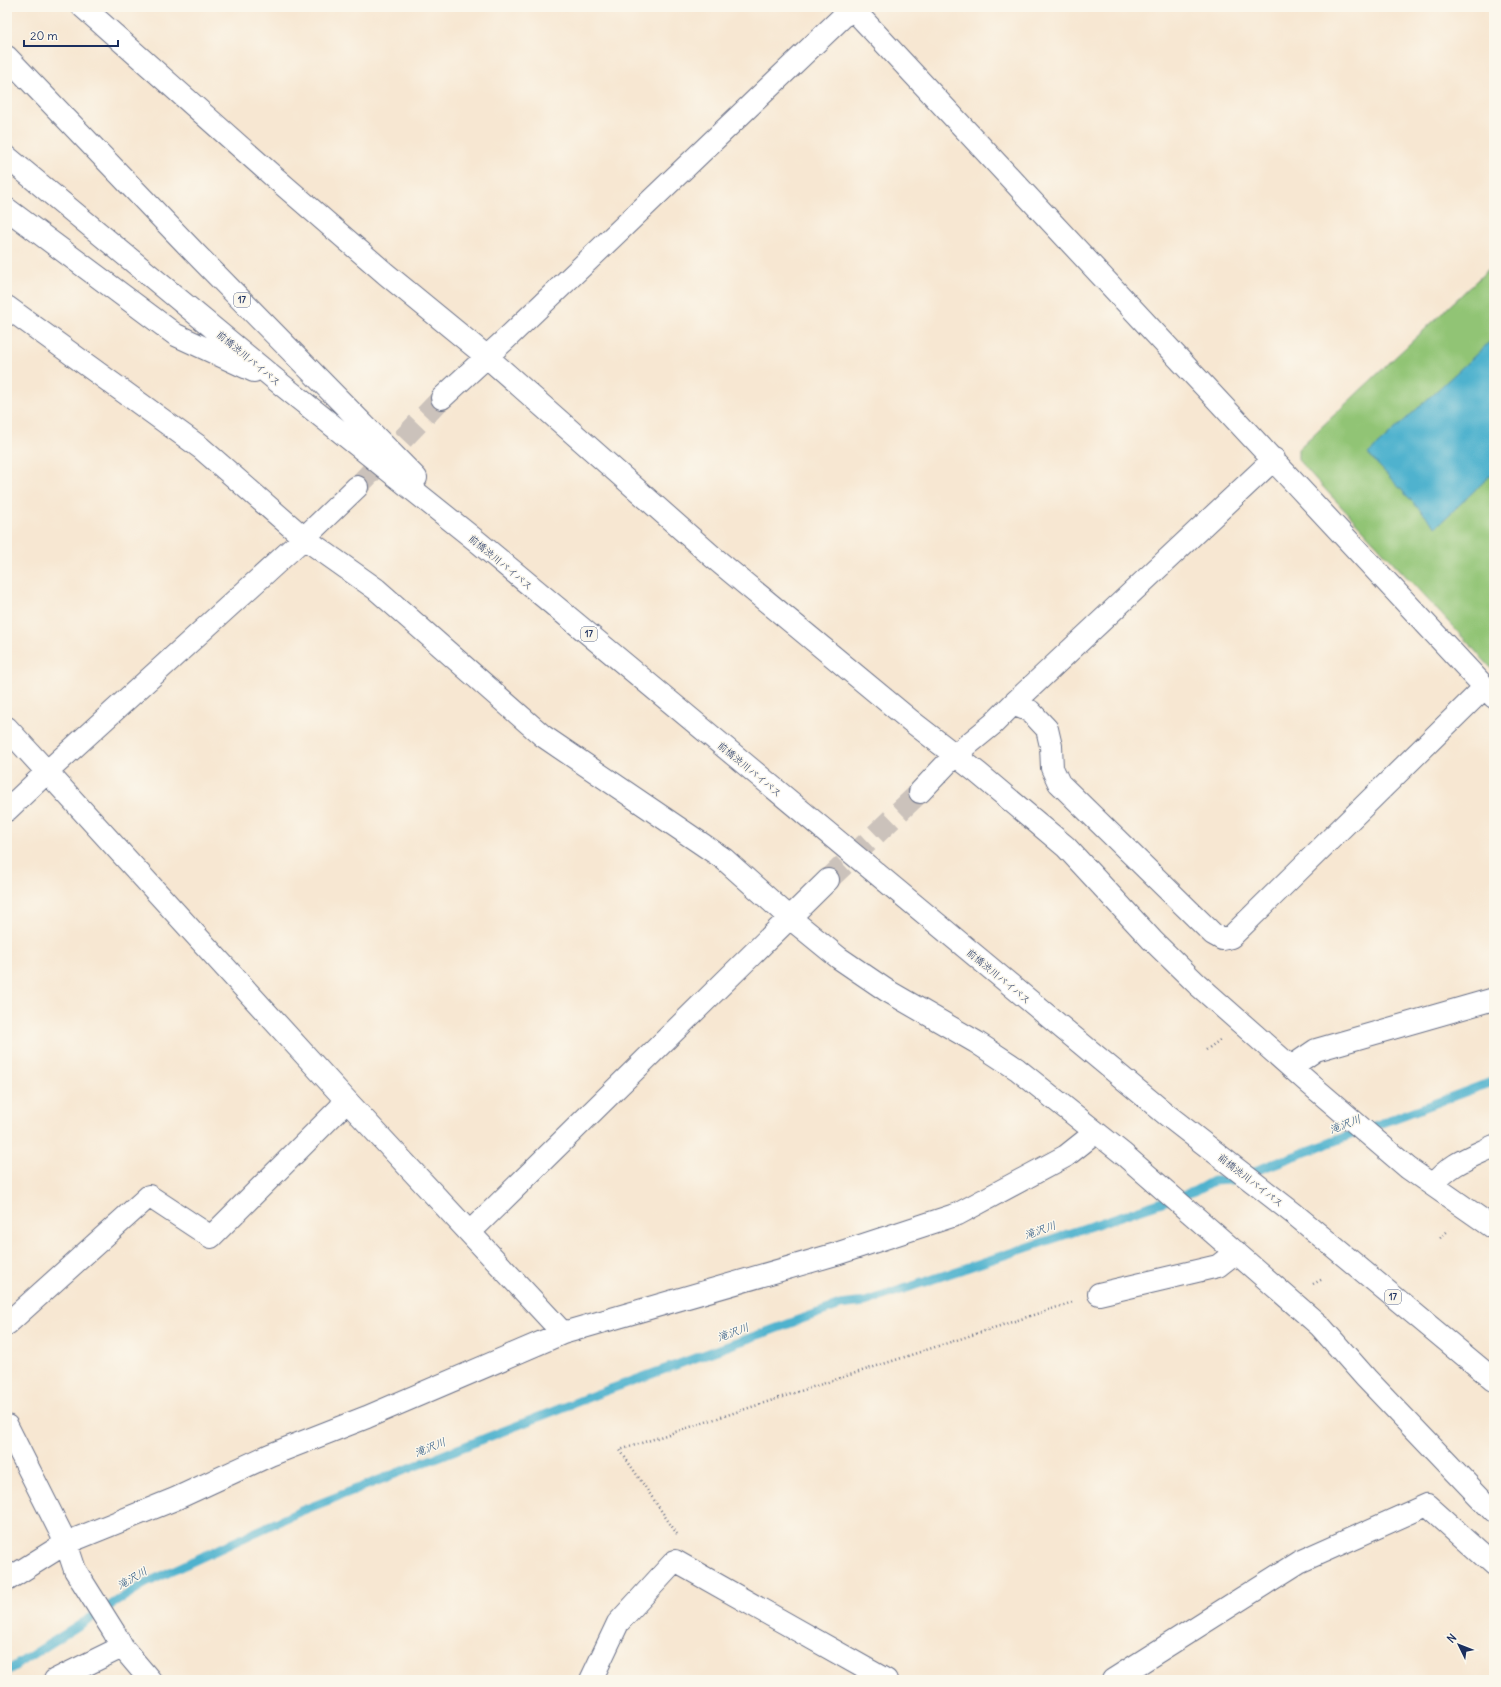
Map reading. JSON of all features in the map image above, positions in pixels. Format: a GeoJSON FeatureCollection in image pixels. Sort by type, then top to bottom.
{"type":"FeatureCollection","features":[{"type":"Feature","properties":{"kind":"main road"},"geometry":{"type":"LineString","coordinates":[[83,7],[279,181],[386,274],[486,356],[713,557],[954,756],[978,773],[1066,847],[1152,940],[1310,1084],[1408,1168],[1494,1228]]}},
{"type":"Feature","properties":{"kind":"main road"},"geometry":{"type":"LineString","coordinates":[[442,398],[506,339],[851,8],[1274,459],[1490,692],[1231,937],[1222,939],[1212,934],[1059,783],[1052,768],[1051,746],[1047,729],[1030,712],[1012,704]]}},
{"type":"Feature","properties":{"kind":"main road","name":"17"},"geometry":{"type":"LineString","coordinates":[[7,57],[195,253],[361,420],[478,542]]}},
{"type":"Feature","properties":{"kind":"main road","name":"前橋渋川バイパス"},"geometry":{"type":"LineString","coordinates":[[7,157],[282,385],[478,542],[1167,1115],[1293,1213],[1494,1380]]}},
{"type":"Feature","properties":{"kind":"main road","name":"17"},"geometry":{"type":"LineString","coordinates":[[7,210],[176,335],[282,385]]}},
{"type":"Feature","properties":{"kind":"main road"},"geometry":{"type":"LineString","coordinates":[[7,307],[201,448],[304,538],[376,589],[543,736],[724,859],[790,918],[839,958],[886,990],[976,1042],[1017,1070],[1122,1153],[1320,1326],[1366,1378],[1494,1512]]}},
{"type":"Feature","properties":{"kind":"main road"},"geometry":{"type":"LineString","coordinates":[[920,792],[954,756],[993,724],[1012,704],[1274,459]]}},
{"type":"Feature","properties":{"kind":"main road"},"geometry":{"type":"LineString","coordinates":[[7,810],[304,538],[357,487]]}},
{"type":"Feature","properties":{"kind":"main road"},"geometry":{"type":"LineString","coordinates":[[7,728],[48,771],[347,1100],[563,1333]]}},
{"type":"Feature","properties":{"kind":"main road"},"geometry":{"type":"LineString","coordinates":[[470,1232],[828,880]]}},
{"type":"Feature","properties":{"kind":"main road"},"geometry":{"type":"LineString","coordinates":[[1291,1067],[1316,1050],[1494,999]]}},
{"type":"Feature","properties":{"kind":"main road"},"geometry":{"type":"LineString","coordinates":[[7,1324],[149,1196],[212,1237],[347,1100]]}},
{"type":"Feature","properties":{"kind":"main road"},"geometry":{"type":"LineString","coordinates":[[7,1580],[66,1544],[175,1499],[270,1455],[367,1417],[563,1333],[836,1254],[958,1214],[1066,1156],[1095,1133]]}},
{"type":"Feature","properties":{"kind":"main road"},"geometry":{"type":"LineString","coordinates":[[1434,1185],[1440,1175],[1451,1166],[1494,1146]]}},
{"type":"Feature","properties":{"kind":"main road"},"geometry":{"type":"LineString","coordinates":[[1100,1294],[1218,1266],[1229,1246]]}},
{"type":"Feature","properties":{"kind":"main road"},"geometry":{"type":"LineString","coordinates":[[7,1426],[66,1544],[74,1570],[118,1640],[150,1680]]}},
{"type":"Feature","properties":{"kind":"main road"},"geometry":{"type":"LineString","coordinates":[[1113,1680],[1299,1562],[1426,1505],[1494,1565]]}},
{"type":"Feature","properties":{"kind":"main road"},"geometry":{"type":"LineString","coordinates":[[591,1680],[618,1623],[675,1561],[886,1680]]}},
{"type":"Feature","properties":{"kind":"main road"},"geometry":{"type":"LineString","coordinates":[[55,1680],[118,1640]]}},
{"type":"Feature","properties":{"kind":"path"},"geometry":{"type":"LineString","coordinates":[[1489,7],[1494,14]]}},
{"type":"Feature","properties":{"kind":"path"},"geometry":{"type":"LineString","coordinates":[[1206,1050],[1224,1038]]}},
{"type":"Feature","properties":{"kind":"path"},"geometry":{"type":"LineString","coordinates":[[675,1561],[680,1539],[620,1450],[1100,1294]]}},
{"type":"Feature","properties":{"kind":"green space"},"geometry":{"type":"Polygon","coordinates":[[[1494,264],[1494,671],[1298,460],[1298,449],[1494,264]]]}},
{"type":"Feature","properties":{"kind":"water"},"geometry":{"type":"Polygon","coordinates":[[[1494,338],[1494,472],[1436,527],[1368,454],[1494,338]]]}},
{"type":"Feature","properties":{"kind":"waterway","name":"滝沢川"},"geometry":{"type":"LineString","coordinates":[[7,1671],[144,1584],[301,1511],[597,1394],[840,1305],[865,1302],[1195,1191],[1213,1181],[1231,1180],[1494,1081]]}},
{"type":"Feature","properties":{"kind":"tunnel"},"geometry":{"type":"LineString","coordinates":[[357,487],[442,398]]}},
{"type":"Feature","properties":{"kind":"tunnel"},"geometry":{"type":"LineString","coordinates":[[828,880],[920,792]]}}]}
